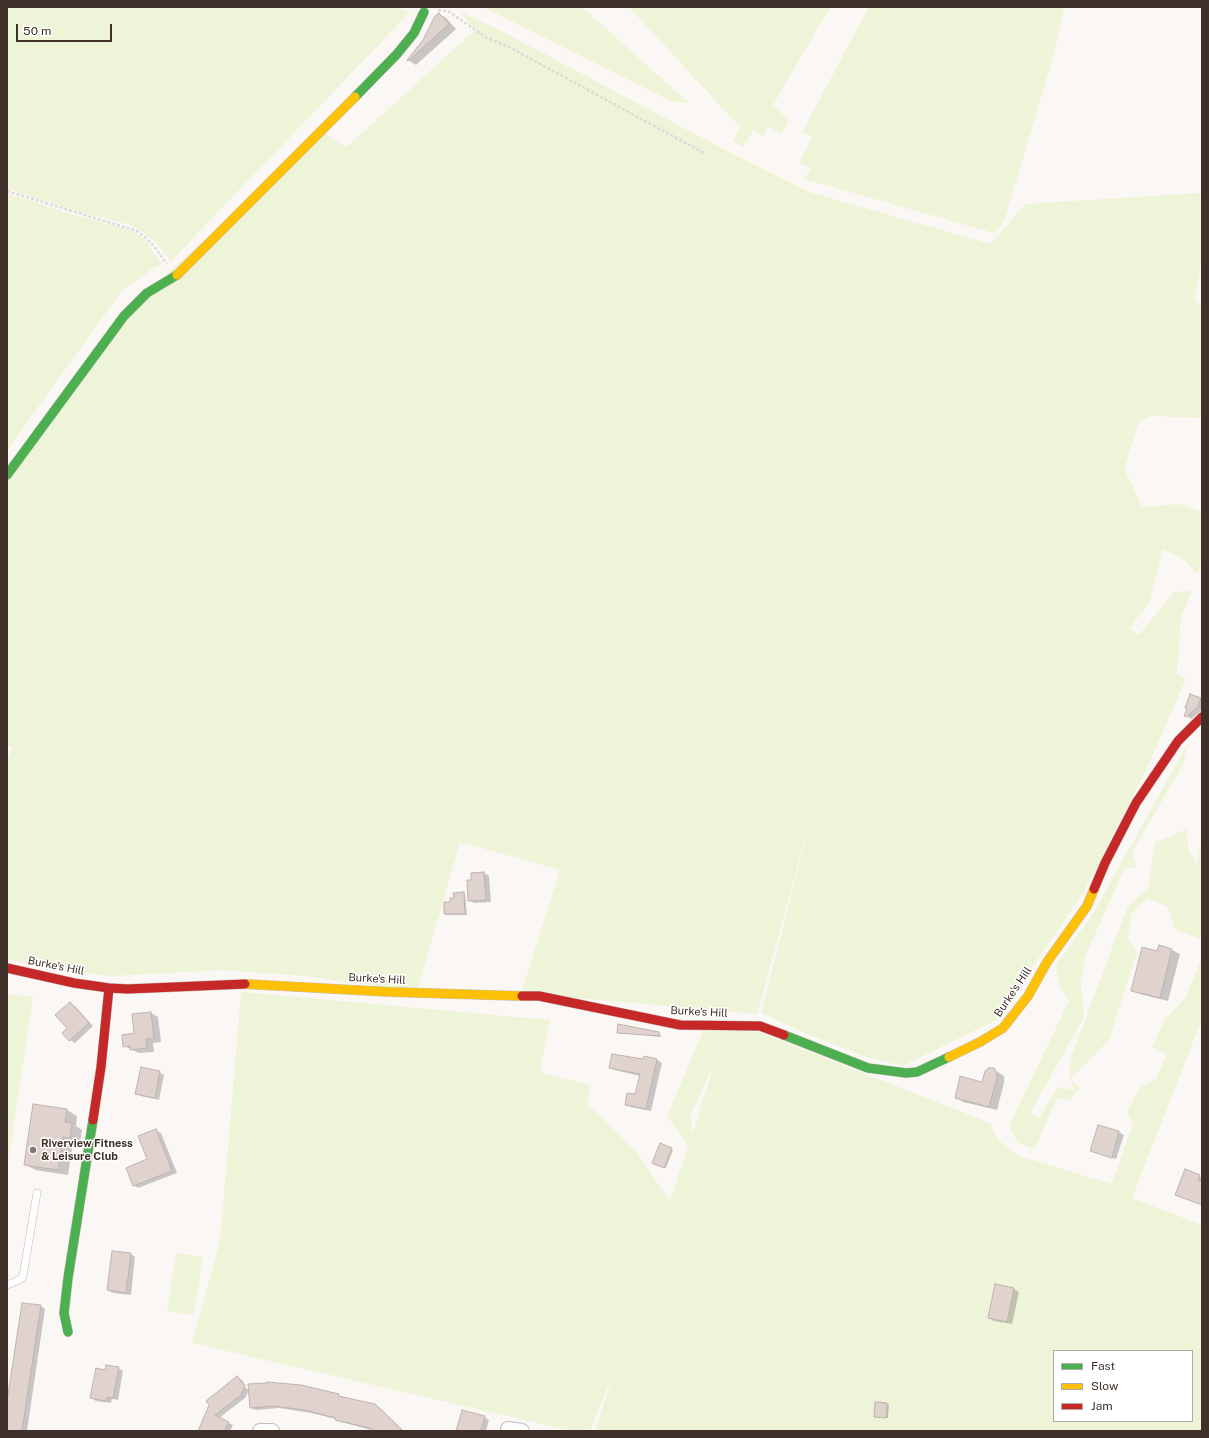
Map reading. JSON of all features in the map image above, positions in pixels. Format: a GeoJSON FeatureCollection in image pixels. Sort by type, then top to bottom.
{"type":"FeatureCollection","features":[{"type":"Feature","properties":{"kind":"street"},"geometry":{"type":"LineString","coordinates":[[7,475],[124,316],[147,293],[176,276],[397,54],[414,33],[426,10]]}},
{"type":"Feature","properties":{"kind":"street","name":"Burke's Hill"},"geometry":{"type":"LineString","coordinates":[[7,968],[74,983],[128,989],[236,984],[392,992],[539,996],[680,1025],[760,1026],[868,1068],[906,1073],[917,1072],[980,1042],[1003,1028],[1028,996],[1047,962],[1087,906],[1105,863],[1136,803],[1178,741],[1202,717]]}},
{"type":"Feature","properties":{"kind":"street"},"geometry":{"type":"LineString","coordinates":[[68,1332],[64,1313],[68,1278],[101,1067],[109,988]]}},
{"type":"Feature","properties":{"kind":"street"},"geometry":{"type":"LineString","coordinates":[[508,1431],[508,1429],[522,1431]]}},
{"type":"Feature","properties":{"kind":"street"},"geometry":{"type":"LineString","coordinates":[[260,1431],[272,1431]]}},
{"type":"Feature","properties":{"kind":"lane"},"geometry":{"type":"LineString","coordinates":[[7,1286],[21,1279],[23,1276],[37,1192]]}},
{"type":"Feature","properties":{"kind":"path"},"geometry":{"type":"LineString","coordinates":[[426,10],[448,11],[487,38],[509,47],[704,153]]}},
{"type":"Feature","properties":{"kind":"path"},"geometry":{"type":"LineString","coordinates":[[7,191],[137,231],[153,245],[176,276]]}},
{"type":"Feature","properties":{"kind":"green space"},"geometry":{"type":"Polygon","coordinates":[[[7,7],[395,7],[410,12],[171,261],[155,242],[138,229],[127,224],[80,212],[7,189],[7,7]]]}},
{"type":"Feature","properties":{"kind":"green space"},"geometry":{"type":"Polygon","coordinates":[[[483,7],[582,7],[689,103],[673,102],[483,7]]]}},
{"type":"Feature","properties":{"kind":"green space"},"geometry":{"type":"Polygon","coordinates":[[[629,7],[830,7],[773,105],[789,120],[782,134],[767,126],[763,137],[754,130],[742,147],[733,141],[740,127],[629,7]]]}},
{"type":"Feature","properties":{"kind":"green space"},"geometry":{"type":"Polygon","coordinates":[[[869,7],[1064,7],[1054,54],[1004,222],[994,233],[804,179],[811,168],[799,163],[812,137],[802,132],[869,7]]]}},
{"type":"Feature","properties":{"kind":"green space"},"geometry":{"type":"Polygon","coordinates":[[[460,12],[496,28],[725,150],[809,192],[991,244],[1025,204],[1200,193],[1202,199],[1202,257],[1195,301],[1202,305],[1201,418],[1151,416],[1139,422],[1124,468],[1142,507],[1179,504],[1202,512],[1202,558],[1198,574],[1182,558],[1163,549],[1149,603],[1129,628],[1139,635],[1174,592],[1192,591],[1181,617],[1177,674],[1186,679],[1146,770],[1082,895],[996,1020],[903,1066],[863,1056],[805,1033],[761,1013],[817,795],[757,1014],[521,993],[560,870],[460,842],[417,991],[305,976],[221,970],[114,976],[60,971],[7,959],[7,763],[12,747],[7,745],[7,474],[145,293],[324,133],[347,147],[475,30],[460,12]]]}},
{"type":"Feature","properties":{"kind":"green space"},"geometry":{"type":"Polygon","coordinates":[[[7,193],[136,233],[145,239],[162,265],[153,268],[121,292],[7,450],[7,193]]]}},
{"type":"Feature","properties":{"kind":"green space"},"geometry":{"type":"Polygon","coordinates":[[[1188,743],[1183,765],[1132,852],[1137,868],[1125,867],[1085,957],[1081,983],[1084,1017],[1030,1113],[1039,1118],[1058,1087],[1074,1090],[1070,1080],[1080,1088],[1070,1100],[1057,1098],[1035,1149],[1018,1143],[1009,1126],[1069,1001],[1058,983],[1056,964],[1091,917],[1188,743]]]}},
{"type":"Feature","properties":{"kind":"green space"},"geometry":{"type":"Polygon","coordinates":[[[1187,829],[1188,849],[1197,864],[1202,833],[1202,940],[1175,929],[1168,907],[1148,898],[1131,913],[1128,938],[1137,952],[1109,1040],[1070,1080],[1070,1060],[1128,906],[1148,889],[1155,843],[1187,829]]]}},
{"type":"Feature","properties":{"kind":"green space"},"geometry":{"type":"Polygon","coordinates":[[[1202,957],[1202,1019],[1132,1198],[1202,1225],[1202,1431],[595,1431],[614,1371],[590,1431],[572,1431],[192,1343],[220,1241],[241,992],[550,1020],[540,1072],[590,1085],[587,1104],[635,1150],[670,1201],[688,1146],[667,1116],[703,1031],[756,1031],[990,1123],[998,1140],[1019,1156],[1112,1184],[1133,1123],[1127,1112],[1140,1087],[1156,1079],[1167,1054],[1152,1047],[1165,1019],[1186,997],[1202,957]],[[715,1062],[691,1114],[693,1132],[715,1062]]]}},
{"type":"Feature","properties":{"kind":"green space"},"geometry":{"type":"Polygon","coordinates":[[[7,994],[33,997],[7,1170],[7,994]]]}},
{"type":"Feature","properties":{"kind":"green space"},"geometry":{"type":"Polygon","coordinates":[[[176,1253],[203,1257],[194,1315],[167,1311],[176,1253]]]}},
{"type":"Feature","properties":{"kind":"building"},"geometry":{"type":"Polygon","coordinates":[[[439,13],[449,24],[408,61],[407,60],[423,40],[435,16],[439,13]]]}},
{"type":"Feature","properties":{"kind":"building"},"geometry":{"type":"Polygon","coordinates":[[[1190,694],[1201,698],[1198,707],[1186,717],[1184,716],[1187,709],[1185,708],[1190,694]]]}},
{"type":"Feature","properties":{"kind":"building"},"geometry":{"type":"Polygon","coordinates":[[[484,872],[486,900],[468,901],[467,880],[471,880],[471,873],[484,872]]]}},
{"type":"Feature","properties":{"kind":"building"},"geometry":{"type":"Polygon","coordinates":[[[464,892],[465,914],[444,914],[444,902],[450,902],[450,898],[454,898],[453,893],[464,892]]]}},
{"type":"Feature","properties":{"kind":"building"},"geometry":{"type":"Polygon","coordinates":[[[1159,945],[1172,949],[1160,998],[1131,991],[1142,947],[1157,951],[1159,945]]]}},
{"type":"Feature","properties":{"kind":"building"},"geometry":{"type":"Polygon","coordinates":[[[70,1002],[89,1023],[69,1041],[62,1033],[67,1028],[55,1015],[70,1002]]]}},
{"type":"Feature","properties":{"kind":"building"},"geometry":{"type":"Polygon","coordinates":[[[151,1012],[154,1038],[146,1039],[147,1048],[130,1050],[130,1046],[123,1047],[122,1035],[134,1033],[132,1014],[151,1012]]]}},
{"type":"Feature","properties":{"kind":"building"},"geometry":{"type":"Polygon","coordinates":[[[618,1024],[659,1032],[659,1036],[617,1033],[618,1024]]]}},
{"type":"Feature","properties":{"kind":"building"},"geometry":{"type":"Polygon","coordinates":[[[612,1054],[643,1059],[644,1056],[657,1059],[646,1109],[625,1105],[627,1093],[635,1094],[640,1074],[609,1068],[612,1054]]]}},
{"type":"Feature","properties":{"kind":"building"},"geometry":{"type":"Polygon","coordinates":[[[141,1067],[160,1071],[155,1098],[135,1094],[141,1067]]]}},
{"type":"Feature","properties":{"kind":"building"},"geometry":{"type":"Polygon","coordinates":[[[989,1068],[994,1068],[997,1078],[989,1107],[955,1098],[960,1076],[982,1082],[985,1071],[989,1068]]]}},
{"type":"Feature","properties":{"kind":"building"},"geometry":{"type":"Polygon","coordinates":[[[33,1104],[67,1109],[65,1122],[72,1123],[70,1138],[63,1137],[58,1170],[24,1165],[33,1104]]]}},
{"type":"Feature","properties":{"kind":"building"},"geometry":{"type":"Polygon","coordinates":[[[1098,1125],[1119,1131],[1112,1158],[1090,1151],[1098,1125]]]}},
{"type":"Feature","properties":{"kind":"building"},"geometry":{"type":"Polygon","coordinates":[[[156,1129],[172,1171],[133,1186],[126,1168],[147,1159],[138,1136],[156,1129]]]}},
{"type":"Feature","properties":{"kind":"building"},"geometry":{"type":"Polygon","coordinates":[[[660,1143],[672,1148],[664,1168],[652,1163],[660,1143]]]}},
{"type":"Feature","properties":{"kind":"building"},"geometry":{"type":"Polygon","coordinates":[[[1185,1169],[1200,1175],[1198,1180],[1202,1182],[1202,1205],[1175,1195],[1185,1169]]]}},
{"type":"Feature","properties":{"kind":"building"},"geometry":{"type":"Polygon","coordinates":[[[112,1251],[131,1253],[126,1293],[107,1290],[112,1251]]]}},
{"type":"Feature","properties":{"kind":"building"},"geometry":{"type":"Polygon","coordinates":[[[995,1284],[1014,1288],[1007,1322],[988,1318],[995,1284]]]}},
{"type":"Feature","properties":{"kind":"building"},"geometry":{"type":"Polygon","coordinates":[[[22,1303],[41,1305],[22,1431],[7,1431],[7,1401],[22,1303]]]}},
{"type":"Feature","properties":{"kind":"building"},"geometry":{"type":"Polygon","coordinates":[[[106,1365],[119,1367],[113,1398],[107,1397],[106,1401],[90,1398],[96,1368],[105,1370],[106,1365]]]}},
{"type":"Feature","properties":{"kind":"building"},"geometry":{"type":"Polygon","coordinates":[[[237,1376],[245,1386],[241,1395],[215,1415],[229,1422],[224,1431],[198,1431],[209,1405],[206,1401],[237,1376]]]}},
{"type":"Feature","properties":{"kind":"building"},"geometry":{"type":"Polygon","coordinates":[[[267,1382],[301,1385],[339,1394],[338,1396],[375,1404],[403,1431],[373,1431],[370,1428],[335,1420],[336,1418],[305,1410],[273,1406],[250,1408],[248,1384],[267,1382]]]}},
{"type":"Feature","properties":{"kind":"building"},"geometry":{"type":"Polygon","coordinates":[[[875,1402],[887,1403],[886,1418],[874,1417],[875,1402]]]}},
{"type":"Feature","properties":{"kind":"building"},"geometry":{"type":"Polygon","coordinates":[[[462,1410],[485,1416],[481,1431],[456,1431],[462,1410]]]}},
{"type":"Feature","properties":{"kind":"traffic: fast"},"geometry":{"type":"LineString","coordinates":[[355,97],[397,54],[414,33],[424,12]]}},
{"type":"Feature","properties":{"kind":"traffic: fast"},"geometry":{"type":"LineString","coordinates":[[7,475],[124,316],[147,293],[177,275]]}},
{"type":"Feature","properties":{"kind":"traffic: fast"},"geometry":{"type":"LineString","coordinates":[[784,1035],[868,1068],[906,1073],[917,1072],[949,1057]]}},
{"type":"Feature","properties":{"kind":"traffic: fast"},"geometry":{"type":"LineString","coordinates":[[68,1332],[64,1313],[68,1278],[93,1120]]}},
{"type":"Feature","properties":{"kind":"traffic: slow"},"geometry":{"type":"LineString","coordinates":[[177,275],[355,97]]}},
{"type":"Feature","properties":{"kind":"traffic: slow"},"geometry":{"type":"LineString","coordinates":[[949,1057],[980,1042],[1003,1028],[1028,996],[1047,962],[1087,906],[1094,889]]}},
{"type":"Feature","properties":{"kind":"traffic: slow"},"geometry":{"type":"LineString","coordinates":[[245,984],[391,992],[522,996]]}},
{"type":"Feature","properties":{"kind":"traffic: jam"},"geometry":{"type":"LineString","coordinates":[[1094,889],[1105,863],[1136,803],[1178,741],[1202,717]]}},
{"type":"Feature","properties":{"kind":"traffic: jam"},"geometry":{"type":"LineString","coordinates":[[7,968],[74,983],[109,988],[128,989],[245,984]]}},
{"type":"Feature","properties":{"kind":"traffic: jam"},"geometry":{"type":"LineString","coordinates":[[93,1120],[101,1067],[109,988]]}},
{"type":"Feature","properties":{"kind":"traffic: jam"},"geometry":{"type":"LineString","coordinates":[[522,996],[539,996],[680,1025],[760,1026],[784,1035]]}},
{"type":"Feature","properties":{"kind":"place","name":"Riverview Fitness & Leisure Club"},"geometry":{"type":"Point","coordinates":[33,1150]}}]}
